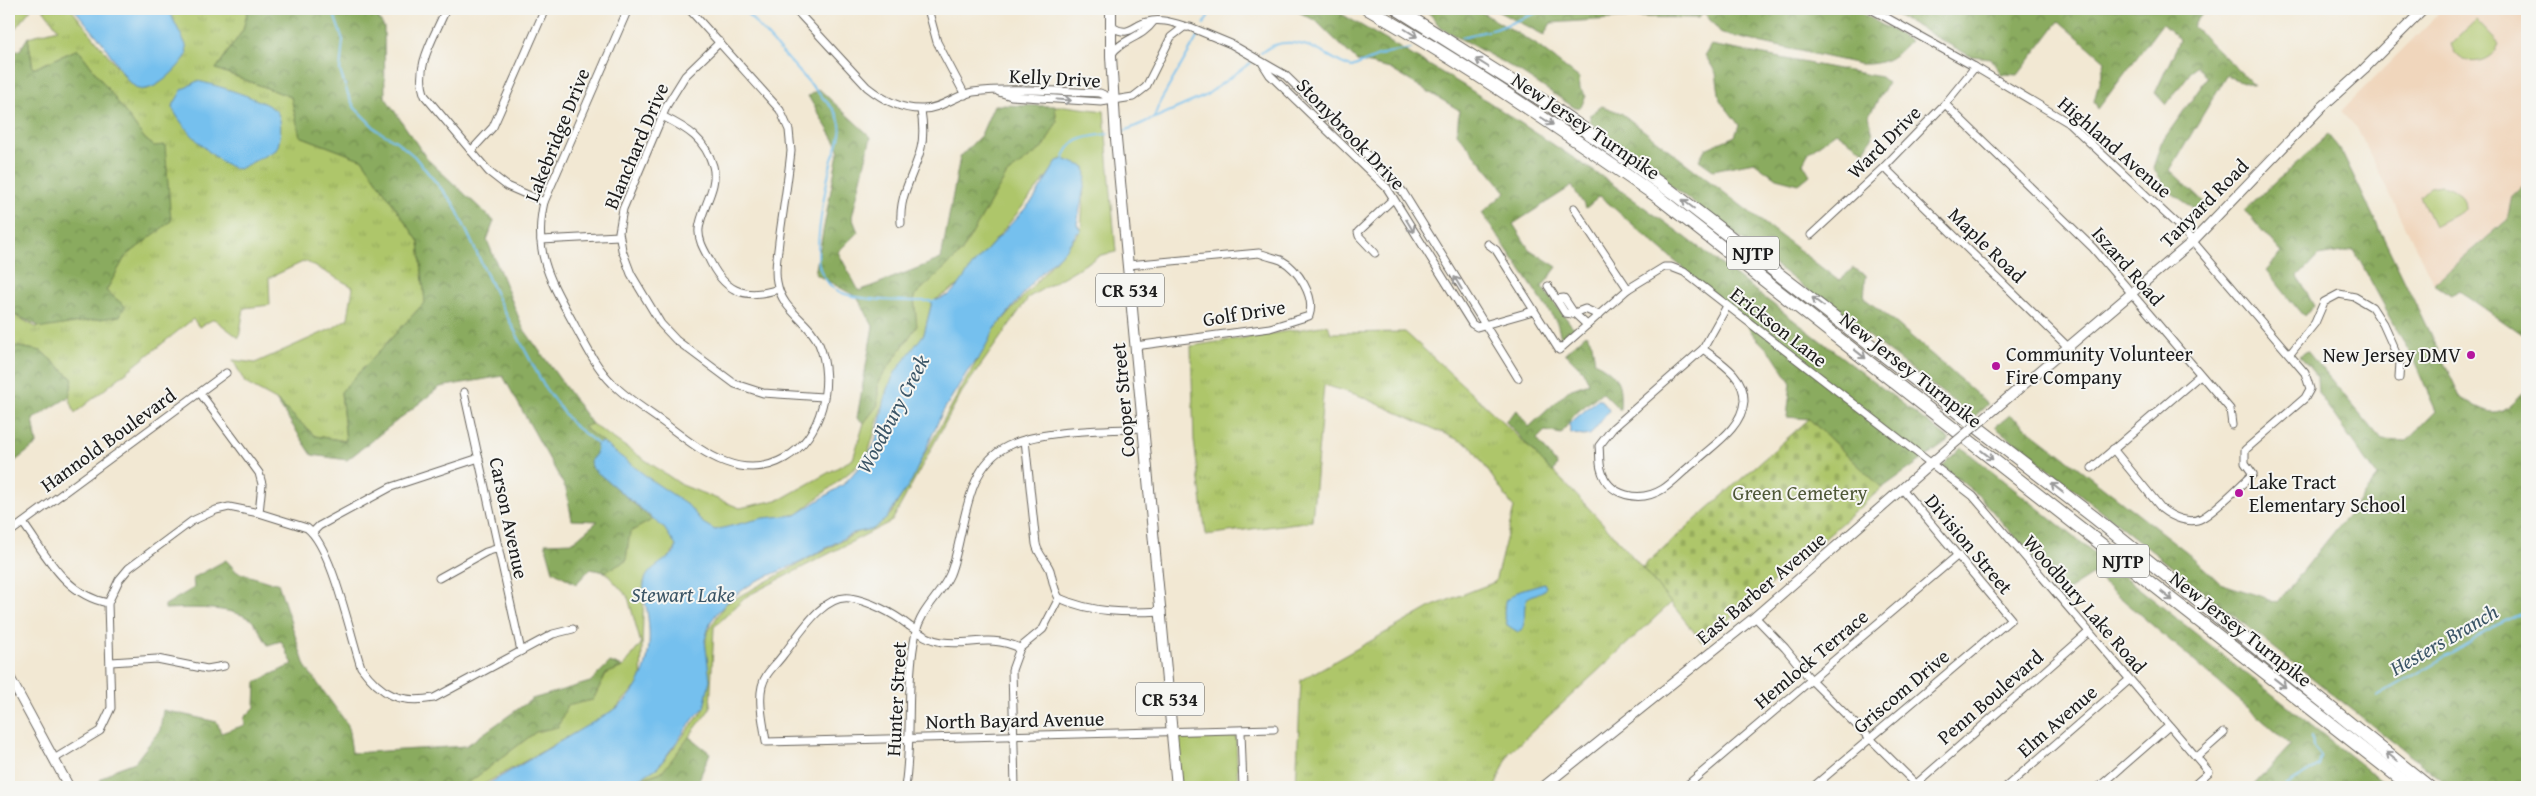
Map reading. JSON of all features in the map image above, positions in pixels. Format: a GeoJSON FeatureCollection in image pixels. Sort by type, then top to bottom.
{"type":"FeatureCollection","features":[{"type":"Feature","properties":{"kind":"highway","name":"New Jersey Turnpike"},"geometry":{"type":"LineString","coordinates":[[1368,9],[1497,87],[1658,197],[2411,787]]}},
{"type":"Feature","properties":{"kind":"highway","name":"New Jersey Turnpike"},"geometry":{"type":"LineString","coordinates":[[1396,9],[1548,104],[1672,192],[2095,518],[2430,787]]}},
{"type":"Feature","properties":{"kind":"main road","name":"Cooper Street"},"geometry":{"type":"LineString","coordinates":[[1111,14],[1111,56],[1116,140],[1162,611],[1177,787]]}},
{"type":"Feature","properties":{"kind":"street"},"geometry":{"type":"LineString","coordinates":[[446,9],[423,62],[421,86],[431,106],[489,172],[507,186],[544,202]]}},
{"type":"Feature","properties":{"kind":"street"},"geometry":{"type":"LineString","coordinates":[[471,151],[493,127],[545,9]]}},
{"type":"Feature","properties":{"kind":"street","name":"Lakebridge Drive"},"geometry":{"type":"LineString","coordinates":[[628,9],[544,202],[540,219],[541,240],[548,277],[602,370],[618,389],[706,454],[745,468],[784,459],[807,439],[816,426],[823,397],[824,367],[818,343],[785,304],[778,288],[776,273],[791,151],[788,130],[780,110],[773,99],[692,10]]}},
{"type":"Feature","properties":{"kind":"street"},"geometry":{"type":"LineString","coordinates":[[795,9],[867,87],[889,102],[921,110],[923,129],[921,148],[899,205],[901,223]]}},
{"type":"Feature","properties":{"kind":"street"},"geometry":{"type":"LineString","coordinates":[[928,9],[937,42],[965,95]]}},
{"type":"Feature","properties":{"kind":"street","name":"Highland Avenue"},"geometry":{"type":"LineString","coordinates":[[1870,9],[1975,67],[2068,123],[2184,231],[2305,373],[2310,387],[2305,398],[2245,450],[2245,463],[2253,474],[2201,518],[2182,519],[2170,516],[2113,450]]}},
{"type":"Feature","properties":{"kind":"street","name":"Tanyard Road"},"geometry":{"type":"LineString","coordinates":[[1996,408],[2192,242],[2322,107],[2364,69],[2424,9]]}},
{"type":"Feature","properties":{"kind":"street","name":"Stonybrook Drive"},"geometry":{"type":"LineString","coordinates":[[1111,14],[1114,28],[1124,32],[1148,22],[1161,20],[1190,27],[1231,44],[1286,75],[1403,192],[1518,378]]}},
{"type":"Feature","properties":{"kind":"street"},"geometry":{"type":"LineString","coordinates":[[1111,56],[1116,48],[1145,31],[1153,22]]}},
{"type":"Feature","properties":{"kind":"street"},"geometry":{"type":"LineString","coordinates":[[1113,99],[1133,97],[1146,88],[1171,37],[1184,27],[1190,27]]}},
{"type":"Feature","properties":{"kind":"street","name":"Blanchard Drive"},"geometry":{"type":"LineString","coordinates":[[720,42],[685,76],[671,98],[623,209],[620,236],[631,274],[661,324],[676,340],[735,384],[763,393],[823,397]]}},
{"type":"Feature","properties":{"kind":"street","name":"Stonybrook Drive"},"geometry":{"type":"LineString","coordinates":[[1261,61],[1270,75],[1387,188],[1467,316],[1477,327],[1483,324]]}},
{"type":"Feature","properties":{"kind":"street","name":"Ward Drive"},"geometry":{"type":"LineString","coordinates":[[1811,236],[1884,167],[1945,104],[1975,67]]}},
{"type":"Feature","properties":{"kind":"street","name":"Kelly Drive"},"geometry":{"type":"LineString","coordinates":[[921,110],[965,95],[1014,90],[1100,94],[1113,99]]}},
{"type":"Feature","properties":{"kind":"street","name":"Iszard Road"},"geometry":{"type":"LineString","coordinates":[[1945,104],[2093,248],[2230,409],[2232,425]]}},
{"type":"Feature","properties":{"kind":"street"},"geometry":{"type":"LineString","coordinates":[[664,117],[695,134],[703,143],[713,167],[711,192],[698,231],[699,239],[716,273],[726,284],[743,292],[764,294],[778,288]]}},
{"type":"Feature","properties":{"kind":"street","name":"Maple Road"},"geometry":{"type":"LineString","coordinates":[[1884,167],[2068,347]]}},
{"type":"Feature","properties":{"kind":"street"},"geometry":{"type":"LineString","coordinates":[[1375,253],[1359,236],[1358,232],[1393,199]]}},
{"type":"Feature","properties":{"kind":"street"},"geometry":{"type":"LineString","coordinates":[[1574,208],[1628,289]]}},
{"type":"Feature","properties":{"kind":"street"},"geometry":{"type":"LineString","coordinates":[[541,240],[620,236]]}},
{"type":"Feature","properties":{"kind":"street"},"geometry":{"type":"LineString","coordinates":[[1483,324],[1533,311],[1496,250],[1488,244]]}},
{"type":"Feature","properties":{"kind":"street","name":"Golf Drive"},"geometry":{"type":"LineString","coordinates":[[1128,265],[1258,253],[1270,258],[1280,259],[1306,287],[1311,302],[1309,316],[1270,328],[1135,346]]}},
{"type":"Feature","properties":{"kind":"street","name":"Erickson Lane"},"geometry":{"type":"LineString","coordinates":[[1533,311],[1559,350],[1628,289],[1664,267],[1671,267],[1684,272],[1930,465]]}},
{"type":"Feature","properties":{"kind":"street"},"geometry":{"type":"LineString","coordinates":[[1548,286],[1556,299],[1564,298],[1574,313],[1587,326]]}},
{"type":"Feature","properties":{"kind":"street"},"geometry":{"type":"LineString","coordinates":[[2290,354],[2315,323],[2324,302],[2339,294],[2355,297],[2372,307],[2383,324],[2400,362],[2399,378]]}},
{"type":"Feature","properties":{"kind":"street"},"geometry":{"type":"LineString","coordinates":[[1703,348],[1730,370],[1740,383],[1744,400],[1740,417],[1728,432],[1663,489],[1646,497],[1627,497],[1609,486],[1601,470],[1599,446],[1613,428],[1703,348],[1727,306]]}},
{"type":"Feature","properties":{"kind":"street"},"geometry":{"type":"LineString","coordinates":[[1574,313],[1585,309],[1599,315]]}},
{"type":"Feature","properties":{"kind":"street","name":"Hannold Boulevard"},"geometry":{"type":"LineString","coordinates":[[9,533],[226,373]]}},
{"type":"Feature","properties":{"kind":"street"},"geometry":{"type":"LineString","coordinates":[[2092,468],[2200,375]]}},
{"type":"Feature","properties":{"kind":"street","name":"Carson Avenue"},"geometry":{"type":"LineString","coordinates":[[464,392],[521,651]]}},
{"type":"Feature","properties":{"kind":"street"},"geometry":{"type":"LineString","coordinates":[[200,393],[258,473],[262,484],[259,513]]}},
{"type":"Feature","properties":{"kind":"street","name":"East Barber Avenue"},"geometry":{"type":"LineString","coordinates":[[1542,787],[1755,617],[1996,408]]}},
{"type":"Feature","properties":{"kind":"street","name":"Hunter Street"},"geometry":{"type":"LineString","coordinates":[[905,787],[910,739],[910,679],[916,632],[923,614],[949,575],[970,496],[980,473],[993,457],[1007,446],[1025,440],[1042,436],[1143,428]]}},
{"type":"Feature","properties":{"kind":"street"},"geometry":{"type":"LineString","coordinates":[[1025,440],[1036,544],[1038,552],[1049,569],[1053,588],[1059,598],[1078,607],[1097,610],[1162,611]]}},
{"type":"Feature","properties":{"kind":"street"},"geometry":{"type":"LineString","coordinates":[[313,532],[319,526],[391,487],[479,458]]}},
{"type":"Feature","properties":{"kind":"street","name":"Woodbury Lake Road"},"geometry":{"type":"LineString","coordinates":[[1930,465],[1972,496],[2209,772],[2192,787]]}},
{"type":"Feature","properties":{"kind":"street","name":"Division Street"},"geometry":{"type":"LineString","coordinates":[[1902,490],[2011,619]]}},
{"type":"Feature","properties":{"kind":"street"},"geometry":{"type":"LineString","coordinates":[[54,759],[90,738],[103,725],[111,708],[108,603],[119,580],[129,568],[192,521],[216,510],[229,508],[259,513],[307,528],[313,532],[325,553],[361,667],[372,682],[385,692],[401,699],[419,701],[434,698],[553,634],[572,628]]}},
{"type":"Feature","properties":{"kind":"street"},"geometry":{"type":"LineString","coordinates":[[23,523],[73,589],[89,598],[108,603]]}},
{"type":"Feature","properties":{"kind":"street"},"geometry":{"type":"LineString","coordinates":[[439,578],[486,552],[499,548]]}},
{"type":"Feature","properties":{"kind":"street","name":"Hemlock Terrace"},"geometry":{"type":"LineString","coordinates":[[1685,787],[1958,556]]}},
{"type":"Feature","properties":{"kind":"street"},"geometry":{"type":"LineString","coordinates":[[1015,787],[1012,670],[1020,648],[1043,629],[1059,598]]}},
{"type":"Feature","properties":{"kind":"street","name":"North Bayard Avenue"},"geometry":{"type":"LineString","coordinates":[[916,632],[909,625],[889,614],[857,600],[841,599],[826,606],[803,629],[765,678],[760,697],[767,742],[1241,732],[1274,729]]}},
{"type":"Feature","properties":{"kind":"street"},"geometry":{"type":"LineString","coordinates":[[1755,617],[1785,648],[1811,680],[1916,786]]}},
{"type":"Feature","properties":{"kind":"street","name":"Griscom Drive"},"geometry":{"type":"LineString","coordinates":[[1813,787],[2011,619]]}},
{"type":"Feature","properties":{"kind":"street"},"geometry":{"type":"LineString","coordinates":[[916,632],[940,642],[987,639],[1020,648]]}},
{"type":"Feature","properties":{"kind":"street","name":"Penn Boulevard"},"geometry":{"type":"LineString","coordinates":[[1916,786],[2089,632]]}},
{"type":"Feature","properties":{"kind":"street"},"geometry":{"type":"LineString","coordinates":[[111,662],[157,659],[207,668],[224,666]]}},
{"type":"Feature","properties":{"kind":"street"},"geometry":{"type":"LineString","coordinates":[[9,676],[69,787]]}},
{"type":"Feature","properties":{"kind":"street","name":"Elm Avenue"},"geometry":{"type":"LineString","coordinates":[[2006,787],[2129,680]]}},
{"type":"Feature","properties":{"kind":"street"},"geometry":{"type":"LineString","coordinates":[[2099,787],[2169,726]]}},
{"type":"Feature","properties":{"kind":"street"},"geometry":{"type":"LineString","coordinates":[[1241,732],[1243,787]]}},
{"type":"Feature","properties":{"kind":"street"},"geometry":{"type":"LineString","coordinates":[[2197,758],[2224,733]]}},
{"type":"Feature","properties":{"kind":"shaded area"},"geometry":{"type":"Polygon","coordinates":[[[2443,9],[2527,9],[2527,182],[2512,196],[2507,219],[2434,284],[2357,128],[2341,111],[2443,9]]]}},
{"type":"Feature","properties":{"kind":"green space"},"geometry":{"type":"Polygon","coordinates":[[[9,9],[31,9],[9,36],[9,9]]]}},
{"type":"Feature","properties":{"kind":"green space"},"geometry":{"type":"Polygon","coordinates":[[[43,9],[71,9],[128,80],[150,88],[168,9],[248,9],[243,30],[216,69],[291,97],[300,136],[363,160],[419,242],[425,302],[341,392],[346,441],[315,436],[276,400],[245,383],[233,360],[255,363],[333,328],[348,318],[353,287],[305,261],[269,278],[270,305],[244,308],[239,338],[214,319],[199,327],[193,319],[75,413],[69,397],[73,379],[41,351],[9,345],[9,312],[36,327],[125,306],[106,291],[125,257],[171,221],[154,146],[145,139],[78,49],[33,69],[28,37],[58,29],[43,9]]]}},
{"type":"Feature","properties":{"kind":"green space"},"geometry":{"type":"Polygon","coordinates":[[[248,9],[372,9],[384,27],[385,97],[427,159],[494,221],[487,240],[523,328],[592,424],[584,428],[603,442],[652,520],[630,532],[626,561],[605,572],[590,569],[576,584],[553,571],[545,543],[573,542],[598,521],[572,520],[566,489],[503,376],[440,387],[347,460],[312,455],[276,400],[315,436],[346,441],[341,392],[425,302],[419,242],[363,160],[300,136],[291,97],[216,69],[243,30],[248,9]]]}},
{"type":"Feature","properties":{"kind":"green space"},"geometry":{"type":"Polygon","coordinates":[[[1293,9],[1333,9],[1463,85],[1601,176],[1684,236],[1950,440],[1882,488],[1809,419],[1787,417],[1791,383],[1773,355],[1754,336],[1742,317],[1600,196],[1586,208],[1572,186],[1513,224],[1529,249],[1557,267],[1542,287],[1576,331],[1562,341],[1557,323],[1482,213],[1506,192],[1457,133],[1459,110],[1390,69],[1357,61],[1316,21],[1293,9]]]}},
{"type":"Feature","properties":{"kind":"green space"},"geometry":{"type":"Polygon","coordinates":[[[1423,9],[1476,9],[1534,43],[1579,78],[1580,89],[1586,96],[1581,107],[1575,108],[1517,70],[1441,28],[1431,15],[1423,9]]]}},
{"type":"Feature","properties":{"kind":"green space"},"geometry":{"type":"Polygon","coordinates":[[[1493,9],[1855,9],[1910,41],[1899,52],[1882,62],[1859,64],[1722,34],[1704,13],[1698,18],[1640,17],[1551,23],[1544,35],[1493,9]]]}},
{"type":"Feature","properties":{"kind":"green space"},"geometry":{"type":"Polygon","coordinates":[[[1886,9],[2206,9],[2193,26],[2255,86],[2226,76],[2170,170],[2207,205],[2201,213],[2170,192],[2153,168],[2161,143],[2207,78],[2196,65],[2166,105],[2155,93],[2180,40],[2162,24],[2098,109],[2094,101],[2105,61],[2059,21],[2018,75],[2001,74],[1991,58],[1970,56],[1886,9]]]}},
{"type":"Feature","properties":{"kind":"green space"},"geometry":{"type":"Polygon","coordinates":[[[2476,20],[2499,44],[2489,57],[2474,62],[2460,58],[2454,52],[2451,44],[2476,20]]]}},
{"type":"Feature","properties":{"kind":"green space"},"geometry":{"type":"Polygon","coordinates":[[[28,37],[33,69],[78,49],[145,139],[154,146],[165,145],[171,221],[125,257],[106,291],[125,306],[120,316],[43,328],[9,312],[9,54],[20,50],[28,37]]]}},
{"type":"Feature","properties":{"kind":"green space"},"geometry":{"type":"Polygon","coordinates":[[[1711,45],[1881,77],[1888,83],[1869,115],[1873,136],[1864,151],[1836,132],[1809,152],[1803,163],[1810,175],[1799,184],[1776,178],[1754,162],[1713,170],[1699,160],[1705,149],[1735,136],[1739,125],[1720,100],[1716,73],[1705,55],[1711,45]]]}},
{"type":"Feature","properties":{"kind":"green space"},"geometry":{"type":"Polygon","coordinates":[[[819,89],[871,137],[852,217],[858,232],[838,252],[859,291],[941,259],[960,157],[981,135],[994,105],[1055,106],[1057,122],[1044,147],[1007,174],[961,253],[914,296],[917,326],[878,382],[878,405],[864,423],[857,418],[873,326],[857,297],[815,274],[839,148],[808,96],[819,89]]]}},
{"type":"Feature","properties":{"kind":"green space"},"geometry":{"type":"Polygon","coordinates":[[[1055,106],[1104,111],[1116,252],[1101,255],[1029,297],[962,392],[892,521],[747,596],[714,627],[710,709],[663,771],[618,787],[658,767],[703,711],[706,635],[725,604],[891,514],[994,330],[1081,231],[1085,167],[1061,159],[959,285],[932,302],[924,334],[887,389],[867,458],[798,514],[715,530],[676,549],[644,582],[641,682],[612,712],[479,787],[463,787],[536,732],[558,727],[567,706],[593,700],[606,674],[623,667],[641,644],[628,597],[605,572],[626,561],[630,532],[652,520],[591,466],[603,442],[583,427],[592,424],[682,485],[740,508],[781,499],[853,459],[864,423],[878,405],[878,382],[917,326],[914,296],[961,253],[1007,174],[1044,147],[1057,122],[1055,106]]]}},
{"type":"Feature","properties":{"kind":"green space"},"geometry":{"type":"Polygon","coordinates":[[[1602,106],[1621,113],[1839,281],[1853,268],[1866,275],[1864,298],[1896,323],[1988,404],[1974,417],[1614,142],[1590,122],[1590,115],[1602,106]]]}},
{"type":"Feature","properties":{"kind":"green space"},"geometry":{"type":"Polygon","coordinates":[[[2328,135],[2342,152],[2461,398],[2482,409],[2497,412],[2511,405],[2527,388],[2527,787],[2450,787],[1995,427],[2010,415],[2187,552],[2220,583],[2278,602],[2378,477],[2318,393],[2317,377],[2300,356],[2307,351],[2382,440],[2407,441],[2436,411],[2412,357],[2354,250],[2318,256],[2298,277],[2314,305],[2304,317],[2266,270],[2282,253],[2244,210],[2328,135]]]}},
{"type":"Feature","properties":{"kind":"green space"},"geometry":{"type":"Polygon","coordinates":[[[2527,182],[2527,338],[2458,290],[2451,295],[2434,284],[2507,220],[2512,196],[2527,182]]]}},
{"type":"Feature","properties":{"kind":"green space"},"geometry":{"type":"Polygon","coordinates":[[[2441,185],[2455,190],[2461,196],[2465,210],[2434,226],[2420,196],[2430,187],[2441,185]]]}},
{"type":"Feature","properties":{"kind":"green space"},"geometry":{"type":"Polygon","coordinates":[[[1328,325],[1331,333],[1405,332],[1544,462],[1610,531],[1671,603],[1509,753],[1495,787],[1296,787],[1301,680],[1433,606],[1495,582],[1514,508],[1470,445],[1358,395],[1324,385],[1312,521],[1206,535],[1194,441],[1191,346],[1328,325]]]}},
{"type":"Feature","properties":{"kind":"green space"},"geometry":{"type":"Polygon","coordinates":[[[1586,334],[1592,343],[1595,362],[1610,372],[1617,381],[1620,392],[1620,410],[1602,392],[1575,414],[1561,434],[1545,431],[1537,439],[1557,465],[1553,473],[1505,421],[1517,410],[1529,427],[1569,390],[1589,383],[1583,371],[1565,353],[1586,334]]]}},
{"type":"Feature","properties":{"kind":"green space"},"geometry":{"type":"Polygon","coordinates":[[[9,345],[41,351],[73,379],[69,397],[33,419],[37,444],[9,466],[9,345]]]}},
{"type":"Feature","properties":{"kind":"green space","name":"Green Cemetery"},"geometry":{"type":"Polygon","coordinates":[[[1809,419],[1882,488],[1703,643],[1642,567],[1809,419]]]}},
{"type":"Feature","properties":{"kind":"green space"},"geometry":{"type":"Polygon","coordinates":[[[1961,447],[2389,787],[2252,787],[2291,745],[2093,574],[2063,593],[1979,496],[1942,466],[1961,447]]]}},
{"type":"Feature","properties":{"kind":"green space"},"geometry":{"type":"Polygon","coordinates":[[[226,560],[237,572],[278,583],[305,666],[348,725],[352,753],[466,746],[532,699],[590,682],[610,662],[623,667],[606,674],[593,700],[567,706],[558,728],[536,732],[463,787],[95,787],[102,778],[116,769],[135,762],[160,730],[163,710],[217,722],[221,733],[245,725],[244,718],[255,707],[256,682],[293,664],[281,641],[268,645],[253,621],[241,615],[209,609],[165,609],[165,605],[194,588],[193,578],[226,560]]]}},
{"type":"Feature","properties":{"kind":"green space"},"geometry":{"type":"Polygon","coordinates":[[[688,736],[710,753],[696,787],[621,787],[663,771],[688,736]]]}},
{"type":"Feature","properties":{"kind":"green space"},"geometry":{"type":"Polygon","coordinates":[[[1236,736],[1238,787],[1180,787],[1176,738],[1236,736]]]}},
{"type":"Feature","properties":{"kind":"water"},"geometry":{"type":"Polygon","coordinates":[[[74,9],[168,9],[186,45],[187,55],[172,73],[159,83],[145,89],[138,89],[128,81],[102,42],[74,9]]]}},
{"type":"Feature","properties":{"kind":"water"},"geometry":{"type":"Polygon","coordinates":[[[197,81],[252,98],[277,112],[281,131],[276,150],[239,169],[231,167],[211,154],[191,134],[172,107],[182,90],[197,81]]]}},
{"type":"Feature","properties":{"kind":"water","name":"Stewart Lake"},"geometry":{"type":"Polygon","coordinates":[[[1063,159],[1085,167],[1086,177],[1077,224],[1081,231],[1077,233],[1066,249],[1037,277],[994,330],[981,355],[967,372],[942,413],[912,480],[886,519],[873,529],[853,533],[801,562],[756,581],[731,598],[717,613],[710,623],[705,640],[710,680],[704,708],[695,717],[658,767],[644,776],[616,787],[483,787],[617,708],[636,688],[642,677],[646,664],[649,638],[644,594],[646,577],[675,552],[676,546],[664,528],[592,468],[590,461],[596,454],[597,444],[602,442],[654,482],[687,504],[703,523],[715,530],[763,518],[796,515],[844,484],[867,458],[875,444],[887,389],[896,371],[924,334],[932,302],[949,295],[959,285],[973,265],[1034,199],[1057,161],[1063,159]]]}},
{"type":"Feature","properties":{"kind":"water"},"geometry":{"type":"Polygon","coordinates":[[[1597,400],[1601,400],[1609,411],[1590,435],[1583,436],[1571,433],[1569,424],[1597,400]]]}},
{"type":"Feature","properties":{"kind":"water"},"geometry":{"type":"Polygon","coordinates":[[[1544,583],[1546,587],[1540,593],[1528,597],[1526,601],[1521,631],[1518,632],[1507,625],[1504,614],[1505,601],[1520,590],[1544,583]]]}},
{"type":"Feature","properties":{"kind":"waterway"},"geometry":{"type":"LineString","coordinates":[[332,9],[343,40],[340,71],[355,108],[378,131],[396,141],[414,156],[454,204],[499,301],[545,388],[572,424],[598,444]]}},
{"type":"Feature","properties":{"kind":"waterway"},"geometry":{"type":"LineString","coordinates":[[743,9],[833,109],[840,123],[840,136],[831,163],[819,232],[818,260],[825,279],[840,292],[860,298],[935,301]]}},
{"type":"Feature","properties":{"kind":"waterway"},"geometry":{"type":"LineString","coordinates":[[1204,24],[1212,9]]}},
{"type":"Feature","properties":{"kind":"waterway","name":"Woodbury Creek"},"geometry":{"type":"LineString","coordinates":[[1462,37],[1496,29],[1546,9]]}},
{"type":"Feature","properties":{"kind":"waterway"},"geometry":{"type":"LineString","coordinates":[[1154,117],[1160,102],[1198,36]]}},
{"type":"Feature","properties":{"kind":"waterway","name":"Woodbury Creek"},"geometry":{"type":"LineString","coordinates":[[1261,53],[1277,44],[1294,43],[1311,47],[1352,67],[1386,53],[1411,49]]}},
{"type":"Feature","properties":{"kind":"waterway","name":"Woodbury Creek"},"geometry":{"type":"LineString","coordinates":[[1120,133],[1205,96],[1250,63]]}},
{"type":"Feature","properties":{"kind":"waterway","name":"Woodbury Creek"},"geometry":{"type":"LineString","coordinates":[[1063,161],[1069,147],[1074,143],[1086,138],[1108,134]]}},
{"type":"Feature","properties":{"kind":"waterway","name":"Hesters Branch"},"geometry":{"type":"LineString","coordinates":[[2376,697],[2470,643],[2486,630],[2527,611]]}},
{"type":"Feature","properties":{"kind":"waterway","name":"Hesters Branch"},"geometry":{"type":"LineString","coordinates":[[2284,787],[2319,765],[2321,757],[2313,747],[2312,736]]}},
{"type":"Feature","properties":{"kind":"place","name":"New Jersey DMV"},"geometry":{"type":"Point","coordinates":[2471,355]}},
{"type":"Feature","properties":{"kind":"place","name":"Community Volunteer Fire Company"},"geometry":{"type":"Point","coordinates":[1996,366]}},
{"type":"Feature","properties":{"kind":"place","name":"Lake Tract Elementary School"},"geometry":{"type":"Point","coordinates":[2239,493]}}]}
